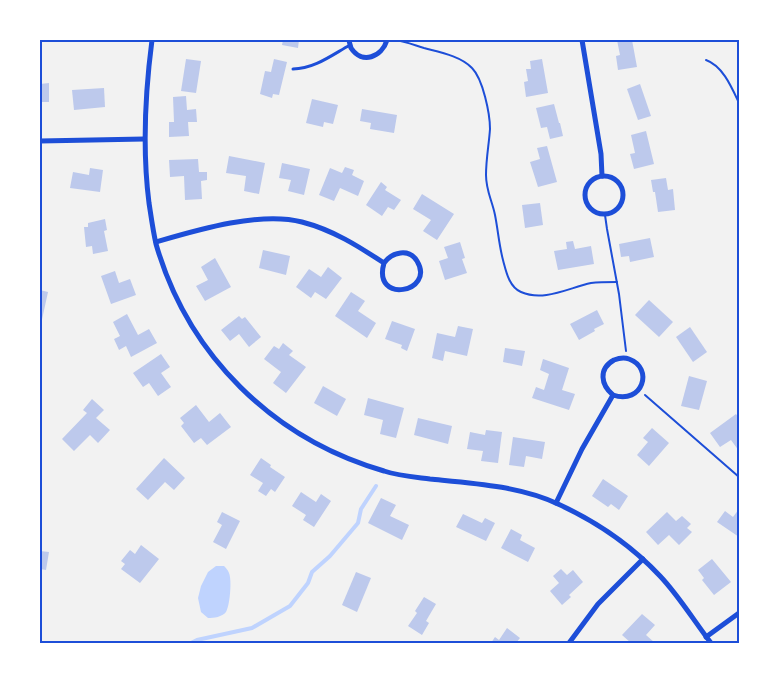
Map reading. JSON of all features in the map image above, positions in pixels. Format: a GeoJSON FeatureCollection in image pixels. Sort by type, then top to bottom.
{"type":"FeatureCollection","features":[{"type":"Feature","properties":{"kind":"street"},"geometry":{"type":"LineString","coordinates":[[152,40],[148,67],[144,139],[146,177],[156,242],[168,279],[195,331],[210,353],[248,396],[291,429],[350,460],[398,475],[505,488],[556,503],[602,528],[624,544],[660,576],[711,643]]}},
{"type":"Feature","properties":{"kind":"street"},"geometry":{"type":"LineString","coordinates":[[350,43],[351,48],[357,54],[364,57],[373,56],[380,52],[387,40]]}},
{"type":"Feature","properties":{"kind":"street"},"geometry":{"type":"LineString","coordinates":[[582,40],[601,154],[602,176]]}},
{"type":"Feature","properties":{"kind":"street"},"geometry":{"type":"LineString","coordinates":[[40,140],[144,139]]}},
{"type":"Feature","properties":{"kind":"street"},"geometry":{"type":"LineString","coordinates":[[602,176],[614,178],[620,184],[624,198],[622,205],[617,210],[605,215],[594,212],[588,207],[585,199],[587,186],[592,180],[602,176]]}},
{"type":"Feature","properties":{"kind":"street"},"geometry":{"type":"LineString","coordinates":[[156,242],[226,224],[279,219],[301,221],[338,235],[384,263]]}},
{"type":"Feature","properties":{"kind":"street"},"geometry":{"type":"LineString","coordinates":[[400,253],[414,257],[420,268],[418,280],[409,289],[402,291],[390,288],[385,283],[383,277],[384,263],[392,255],[400,253]]}},
{"type":"Feature","properties":{"kind":"street"},"geometry":{"type":"LineString","coordinates":[[618,358],[626,358],[634,361],[641,369],[643,381],[634,394],[627,397],[619,397],[613,395],[604,384],[604,372],[606,366],[611,362],[618,358]]}},
{"type":"Feature","properties":{"kind":"street"},"geometry":{"type":"LineString","coordinates":[[556,503],[582,449],[613,395]]}},
{"type":"Feature","properties":{"kind":"street"},"geometry":{"type":"LineString","coordinates":[[569,643],[598,604],[642,560]]}},
{"type":"Feature","properties":{"kind":"street"},"geometry":{"type":"LineString","coordinates":[[706,637],[739,613]]}},
{"type":"Feature","properties":{"kind":"lane"},"geometry":{"type":"LineString","coordinates":[[293,69],[303,69],[315,65],[350,43]]}},
{"type":"Feature","properties":{"kind":"path"},"geometry":{"type":"LineString","coordinates":[[393,40],[441,52],[460,60],[472,68],[478,78],[486,98],[490,128],[486,175],[487,191],[495,214],[500,250],[506,272],[518,291],[529,295],[542,296],[590,284],[617,282]]}},
{"type":"Feature","properties":{"kind":"path"},"geometry":{"type":"LineString","coordinates":[[706,60],[718,67],[738,98],[739,103]]}},
{"type":"Feature","properties":{"kind":"path"},"geometry":{"type":"LineString","coordinates":[[605,215],[606,229],[620,294],[626,358]]}},
{"type":"Feature","properties":{"kind":"path"},"geometry":{"type":"LineString","coordinates":[[639,389],[739,477]]}},
{"type":"Feature","properties":{"kind":"water"},"geometry":{"type":"Polygon","coordinates":[[[216,566],[224,566],[229,572],[229,598],[224,614],[208,618],[201,612],[198,598],[201,586],[208,572],[216,566]]]}},
{"type":"Feature","properties":{"kind":"building"},"geometry":{"type":"Polygon","coordinates":[[[283,40],[299,40],[298,48],[282,45],[283,40]]]}},
{"type":"Feature","properties":{"kind":"building"},"geometry":{"type":"Polygon","coordinates":[[[617,40],[632,40],[637,67],[618,70],[616,56],[620,55],[617,40]]]}},
{"type":"Feature","properties":{"kind":"building"},"geometry":{"type":"Polygon","coordinates":[[[186,59],[201,61],[196,93],[181,91],[186,59]]]}},
{"type":"Feature","properties":{"kind":"building"},"geometry":{"type":"Polygon","coordinates":[[[274,59],[287,62],[279,95],[273,94],[272,98],[260,94],[265,71],[271,72],[274,59]]]}},
{"type":"Feature","properties":{"kind":"building"},"geometry":{"type":"Polygon","coordinates":[[[542,59],[548,93],[526,97],[524,82],[528,81],[526,69],[531,69],[530,61],[542,59]]]}},
{"type":"Feature","properties":{"kind":"building"},"geometry":{"type":"Polygon","coordinates":[[[49,83],[49,102],[40,102],[40,84],[49,83]]]}},
{"type":"Feature","properties":{"kind":"building"},"geometry":{"type":"Polygon","coordinates":[[[640,84],[651,116],[638,120],[627,89],[640,84]]]}},
{"type":"Feature","properties":{"kind":"building"},"geometry":{"type":"Polygon","coordinates":[[[104,88],[105,107],[74,110],[72,90],[104,88]]]}},
{"type":"Feature","properties":{"kind":"building"},"geometry":{"type":"Polygon","coordinates":[[[186,96],[187,110],[196,109],[197,122],[188,122],[189,136],[169,137],[169,122],[174,122],[173,97],[186,96]]]}},
{"type":"Feature","properties":{"kind":"building"},"geometry":{"type":"Polygon","coordinates":[[[312,99],[338,105],[333,124],[324,122],[323,127],[306,123],[312,99]]]}},
{"type":"Feature","properties":{"kind":"building"},"geometry":{"type":"Polygon","coordinates":[[[554,104],[563,136],[550,139],[547,127],[541,128],[536,108],[554,104]]]}},
{"type":"Feature","properties":{"kind":"building"},"geometry":{"type":"Polygon","coordinates":[[[362,109],[397,115],[394,133],[370,129],[371,123],[360,121],[362,109]]]}},
{"type":"Feature","properties":{"kind":"building"},"geometry":{"type":"Polygon","coordinates":[[[646,131],[654,164],[634,169],[630,154],[635,153],[631,135],[646,131]]]}},
{"type":"Feature","properties":{"kind":"building"},"geometry":{"type":"Polygon","coordinates":[[[547,146],[557,182],[538,187],[530,162],[540,159],[537,148],[547,146]]]}},
{"type":"Feature","properties":{"kind":"building"},"geometry":{"type":"Polygon","coordinates":[[[229,156],[265,163],[259,194],[244,191],[246,176],[226,173],[229,156]]]}},
{"type":"Feature","properties":{"kind":"building"},"geometry":{"type":"Polygon","coordinates":[[[198,159],[199,172],[207,172],[207,180],[201,181],[202,199],[185,200],[184,176],[170,177],[169,160],[198,159]]]}},
{"type":"Feature","properties":{"kind":"building"},"geometry":{"type":"Polygon","coordinates":[[[282,163],[310,169],[304,195],[288,191],[291,180],[279,178],[282,163]]]}},
{"type":"Feature","properties":{"kind":"building"},"geometry":{"type":"Polygon","coordinates":[[[345,167],[354,170],[352,175],[364,181],[358,196],[340,188],[334,201],[319,195],[330,168],[342,173],[345,167]]]}},
{"type":"Feature","properties":{"kind":"building"},"geometry":{"type":"Polygon","coordinates":[[[90,168],[103,170],[100,192],[70,188],[73,172],[89,175],[90,168]]]}},
{"type":"Feature","properties":{"kind":"building"},"geometry":{"type":"Polygon","coordinates":[[[666,178],[668,190],[673,189],[675,210],[658,212],[651,180],[666,178]]]}},
{"type":"Feature","properties":{"kind":"building"},"geometry":{"type":"Polygon","coordinates":[[[381,182],[387,187],[385,190],[401,200],[394,210],[388,207],[382,216],[366,205],[381,182]]]}},
{"type":"Feature","properties":{"kind":"building"},"geometry":{"type":"Polygon","coordinates":[[[422,194],[454,214],[437,240],[423,231],[431,220],[413,209],[422,194]]]}},
{"type":"Feature","properties":{"kind":"building"},"geometry":{"type":"Polygon","coordinates":[[[540,203],[543,225],[525,228],[522,205],[540,203]]]}},
{"type":"Feature","properties":{"kind":"building"},"geometry":{"type":"Polygon","coordinates":[[[105,219],[107,230],[104,231],[108,251],[93,254],[92,246],[86,247],[84,227],[88,227],[88,223],[105,219]]]}},
{"type":"Feature","properties":{"kind":"building"},"geometry":{"type":"Polygon","coordinates":[[[650,238],[654,257],[630,262],[629,256],[621,257],[619,244],[650,238]]]}},
{"type":"Feature","properties":{"kind":"building"},"geometry":{"type":"Polygon","coordinates":[[[573,241],[575,249],[591,246],[594,264],[558,270],[554,251],[567,249],[566,242],[573,241]]]}},
{"type":"Feature","properties":{"kind":"building"},"geometry":{"type":"Polygon","coordinates":[[[460,242],[465,258],[462,259],[467,273],[445,280],[439,261],[448,258],[444,247],[460,242]]]}},
{"type":"Feature","properties":{"kind":"building"},"geometry":{"type":"Polygon","coordinates":[[[263,250],[290,256],[286,275],[259,268],[263,250]]]}},
{"type":"Feature","properties":{"kind":"building"},"geometry":{"type":"Polygon","coordinates":[[[215,258],[231,287],[205,301],[196,286],[208,280],[201,267],[215,258]]]}},
{"type":"Feature","properties":{"kind":"building"},"geometry":{"type":"Polygon","coordinates":[[[328,267],[342,278],[326,299],[315,292],[311,298],[296,287],[309,269],[321,277],[328,267]]]}},
{"type":"Feature","properties":{"kind":"building"},"geometry":{"type":"Polygon","coordinates":[[[115,271],[119,283],[130,279],[136,295],[111,304],[101,276],[115,271]]]}},
{"type":"Feature","properties":{"kind":"building"},"geometry":{"type":"Polygon","coordinates":[[[40,290],[48,292],[41,324],[40,323],[40,290]]]}},
{"type":"Feature","properties":{"kind":"building"},"geometry":{"type":"Polygon","coordinates":[[[351,292],[365,301],[358,311],[376,323],[367,338],[335,316],[351,292]]]}},
{"type":"Feature","properties":{"kind":"building"},"geometry":{"type":"Polygon","coordinates":[[[649,300],[673,322],[659,337],[635,315],[649,300]]]}},
{"type":"Feature","properties":{"kind":"building"},"geometry":{"type":"Polygon","coordinates":[[[597,310],[604,324],[579,340],[570,324],[597,310]]]}},
{"type":"Feature","properties":{"kind":"building"},"geometry":{"type":"Polygon","coordinates":[[[127,314],[138,335],[149,329],[157,343],[131,357],[126,346],[119,350],[114,339],[120,336],[113,322],[127,314]]]}},
{"type":"Feature","properties":{"kind":"building"},"geometry":{"type":"Polygon","coordinates":[[[239,316],[242,319],[245,317],[261,337],[249,347],[239,334],[230,341],[221,330],[239,316]]]}},
{"type":"Feature","properties":{"kind":"building"},"geometry":{"type":"Polygon","coordinates":[[[392,321],[415,329],[407,351],[401,348],[402,345],[385,339],[392,321]]]}},
{"type":"Feature","properties":{"kind":"building"},"geometry":{"type":"Polygon","coordinates":[[[458,326],[473,329],[467,356],[445,351],[443,361],[432,358],[437,333],[455,337],[458,326]]]}},
{"type":"Feature","properties":{"kind":"building"},"geometry":{"type":"Polygon","coordinates":[[[690,327],[707,352],[693,362],[676,337],[690,327]]]}},
{"type":"Feature","properties":{"kind":"building"},"geometry":{"type":"Polygon","coordinates":[[[283,343],[293,351],[289,355],[306,367],[286,393],[273,383],[281,372],[264,359],[274,346],[279,349],[283,343]]]}},
{"type":"Feature","properties":{"kind":"building"},"geometry":{"type":"Polygon","coordinates":[[[505,348],[525,351],[522,366],[503,362],[505,348]]]}},
{"type":"Feature","properties":{"kind":"building"},"geometry":{"type":"Polygon","coordinates":[[[161,354],[170,367],[161,373],[171,387],[158,396],[149,383],[143,387],[133,373],[161,354]]]}},
{"type":"Feature","properties":{"kind":"building"},"geometry":{"type":"Polygon","coordinates":[[[543,359],[569,368],[562,390],[575,394],[569,410],[532,398],[536,387],[544,390],[549,374],[540,370],[543,359]]]}},
{"type":"Feature","properties":{"kind":"building"},"geometry":{"type":"Polygon","coordinates":[[[689,376],[707,381],[699,410],[681,406],[689,376]]]}},
{"type":"Feature","properties":{"kind":"building"},"geometry":{"type":"Polygon","coordinates":[[[323,386],[346,399],[337,416],[314,403],[323,386]]]}},
{"type":"Feature","properties":{"kind":"building"},"geometry":{"type":"Polygon","coordinates":[[[368,398],[404,408],[396,438],[380,434],[383,420],[364,415],[368,398]]]}},
{"type":"Feature","properties":{"kind":"building"},"geometry":{"type":"Polygon","coordinates":[[[92,399],[104,410],[96,418],[110,430],[98,443],[90,435],[74,451],[62,439],[87,413],[83,410],[92,399]]]}},
{"type":"Feature","properties":{"kind":"building"},"geometry":{"type":"Polygon","coordinates":[[[196,405],[209,422],[220,413],[231,427],[207,445],[201,438],[194,443],[181,426],[184,423],[180,418],[196,405]]]}},
{"type":"Feature","properties":{"kind":"building"},"geometry":{"type":"Polygon","coordinates":[[[736,414],[739,418],[739,451],[731,440],[720,447],[710,433],[736,414]]]}},
{"type":"Feature","properties":{"kind":"building"},"geometry":{"type":"Polygon","coordinates":[[[418,418],[452,426],[448,444],[414,435],[418,418]]]}},
{"type":"Feature","properties":{"kind":"building"},"geometry":{"type":"Polygon","coordinates":[[[652,428],[669,443],[649,466],[637,455],[648,442],[643,438],[652,428]]]}},
{"type":"Feature","properties":{"kind":"building"},"geometry":{"type":"Polygon","coordinates":[[[486,430],[502,432],[498,463],[481,461],[483,451],[467,449],[470,432],[485,435],[486,430]]]}},
{"type":"Feature","properties":{"kind":"building"},"geometry":{"type":"Polygon","coordinates":[[[513,437],[545,442],[542,459],[526,456],[524,467],[509,465],[513,437]]]}},
{"type":"Feature","properties":{"kind":"building"},"geometry":{"type":"Polygon","coordinates":[[[164,458],[185,478],[174,490],[165,482],[148,500],[136,489],[164,458]]]}},
{"type":"Feature","properties":{"kind":"building"},"geometry":{"type":"Polygon","coordinates":[[[261,458],[285,477],[275,492],[271,489],[266,496],[258,491],[263,483],[250,475],[261,458]]]}},
{"type":"Feature","properties":{"kind":"building"},"geometry":{"type":"Polygon","coordinates":[[[603,479],[628,496],[619,510],[611,504],[608,507],[592,496],[603,479]]]}},
{"type":"Feature","properties":{"kind":"building"},"geometry":{"type":"Polygon","coordinates":[[[301,492],[316,502],[321,494],[331,501],[314,527],[303,520],[306,515],[292,506],[301,492]]]}},
{"type":"Feature","properties":{"kind":"building"},"geometry":{"type":"Polygon","coordinates":[[[381,498],[396,505],[390,516],[409,525],[402,540],[368,523],[381,498]]]}},
{"type":"Feature","properties":{"kind":"building"},"geometry":{"type":"Polygon","coordinates":[[[739,509],[739,537],[717,522],[725,511],[733,517],[739,509]]]}},
{"type":"Feature","properties":{"kind":"building"},"geometry":{"type":"Polygon","coordinates":[[[222,512],[240,521],[226,549],[213,542],[222,525],[217,522],[222,512]]]}},
{"type":"Feature","properties":{"kind":"building"},"geometry":{"type":"Polygon","coordinates":[[[667,512],[676,521],[682,516],[691,524],[687,528],[692,532],[679,545],[669,535],[658,545],[646,532],[667,512]]]}},
{"type":"Feature","properties":{"kind":"building"},"geometry":{"type":"Polygon","coordinates":[[[463,514],[482,523],[485,518],[495,523],[486,541],[456,527],[463,514]]]}},
{"type":"Feature","properties":{"kind":"building"},"geometry":{"type":"Polygon","coordinates":[[[511,529],[522,535],[520,540],[535,548],[528,562],[501,548],[511,529]]]}},
{"type":"Feature","properties":{"kind":"building"},"geometry":{"type":"Polygon","coordinates":[[[141,545],[159,559],[140,583],[121,569],[125,564],[121,561],[130,550],[135,554],[141,545]]]}},
{"type":"Feature","properties":{"kind":"building"},"geometry":{"type":"Polygon","coordinates":[[[40,551],[49,552],[46,570],[40,569],[40,551]]]}},
{"type":"Feature","properties":{"kind":"building"},"geometry":{"type":"Polygon","coordinates":[[[712,559],[731,582],[714,595],[702,580],[704,578],[698,570],[712,559]]]}},
{"type":"Feature","properties":{"kind":"building"},"geometry":{"type":"Polygon","coordinates":[[[561,569],[567,575],[573,570],[583,582],[569,595],[571,597],[562,605],[550,591],[559,583],[553,576],[561,569]]]}},
{"type":"Feature","properties":{"kind":"building"},"geometry":{"type":"Polygon","coordinates":[[[356,572],[371,578],[357,612],[342,605],[356,572]]]}},
{"type":"Feature","properties":{"kind":"building"},"geometry":{"type":"Polygon","coordinates":[[[424,597],[436,604],[426,621],[429,623],[422,635],[408,626],[417,613],[415,611],[424,597]]]}},
{"type":"Feature","properties":{"kind":"building"},"geometry":{"type":"Polygon","coordinates":[[[642,614],[655,625],[646,635],[655,643],[631,643],[622,635],[642,614]]]}},
{"type":"Feature","properties":{"kind":"building"},"geometry":{"type":"Polygon","coordinates":[[[507,628],[520,638],[516,643],[491,643],[495,637],[499,640],[507,628]]]}},
{"type":"Feature","properties":{"kind":"waterway"},"geometry":{"type":"LineString","coordinates":[[191,643],[252,628],[290,606],[308,583],[312,572],[330,556],[358,523],[361,509],[376,486]]}}]}
